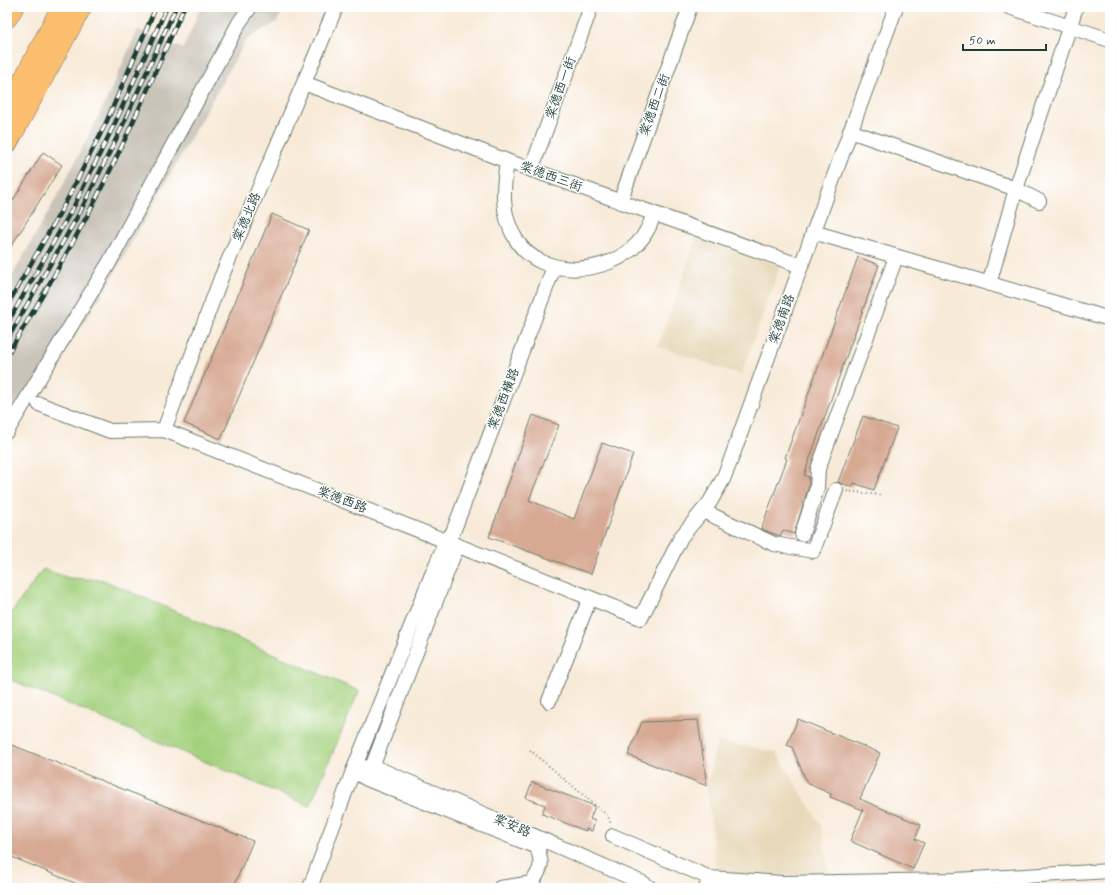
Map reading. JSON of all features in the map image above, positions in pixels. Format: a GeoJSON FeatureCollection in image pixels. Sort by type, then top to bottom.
{"type":"FeatureCollection","features":[{"type":"Feature","properties":{"kind":"highway"},"geometry":{"type":"LineString","coordinates":[[7,17],[13,7]]}},
{"type":"Feature","properties":{"kind":"highway"},"geometry":{"type":"LineString","coordinates":[[7,112],[62,7]]}},
{"type":"Feature","properties":{"kind":"highway"},"geometry":{"type":"LineString","coordinates":[[7,143],[81,7]]}},
{"type":"Feature","properties":{"kind":"highway"},"geometry":{"type":"LineString","coordinates":[[7,158],[29,105]]}},
{"type":"Feature","properties":{"kind":"street"},"geometry":{"type":"LineString","coordinates":[[7,431],[109,264],[239,23],[250,7]]}},
{"type":"Feature","properties":{"kind":"street","name":"棠德北路"},"geometry":{"type":"LineString","coordinates":[[164,430],[221,278],[336,7]]}},
{"type":"Feature","properties":{"kind":"street","name":"棠德西一街"},"geometry":{"type":"LineString","coordinates":[[531,170],[590,7]]}},
{"type":"Feature","properties":{"kind":"street","name":"棠德西二街"},"geometry":{"type":"LineString","coordinates":[[620,202],[690,7]]}},
{"type":"Feature","properties":{"kind":"street","name":"棠德南路"},"geometry":{"type":"LineString","coordinates":[[641,618],[681,537],[703,511],[723,479],[896,7]]}},
{"type":"Feature","properties":{"kind":"street"},"geometry":{"type":"LineString","coordinates":[[1009,7],[1110,40]]}},
{"type":"Feature","properties":{"kind":"street"},"geometry":{"type":"LineString","coordinates":[[989,284],[1016,189],[1076,7]]}},
{"type":"Feature","properties":{"kind":"street","name":"棠德西三街"},"geometry":{"type":"LineString","coordinates":[[304,83],[531,170],[801,266]]}},
{"type":"Feature","properties":{"kind":"street"},"geometry":{"type":"LineString","coordinates":[[850,131],[1016,189],[1039,200]]}},
{"type":"Feature","properties":{"kind":"street"},"geometry":{"type":"LineString","coordinates":[[507,161],[503,201],[512,230],[517,241],[530,255],[542,263],[554,267],[568,268],[593,266],[609,262],[623,255],[637,244],[649,228],[654,214]]}},
{"type":"Feature","properties":{"kind":"street"},"geometry":{"type":"LineString","coordinates":[[813,232],[1110,319]]}},
{"type":"Feature","properties":{"kind":"street"},"geometry":{"type":"LineString","coordinates":[[802,534],[817,488],[818,469],[896,257]]}},
{"type":"Feature","properties":{"kind":"street","name":"棠德西横路"},"geometry":{"type":"LineString","coordinates":[[452,539],[554,267]]}},
{"type":"Feature","properties":{"kind":"street","name":"棠德西路"},"geometry":{"type":"LineString","coordinates":[[39,404],[110,431],[164,430],[452,539],[590,598],[641,618]]}},
{"type":"Feature","properties":{"kind":"street"},"geometry":{"type":"LineString","coordinates":[[703,511],[774,544],[813,551],[836,490]]}},
{"type":"Feature","properties":{"kind":"street"},"geometry":{"type":"LineString","coordinates":[[367,780],[452,539]]}},
{"type":"Feature","properties":{"kind":"street"},"geometry":{"type":"LineString","coordinates":[[310,888],[353,772],[452,539]]}},
{"type":"Feature","properties":{"kind":"street"},"geometry":{"type":"LineString","coordinates":[[549,701],[590,598]]}},
{"type":"Feature","properties":{"kind":"street"},"geometry":{"type":"LineString","coordinates":[[353,772],[372,766]]}},
{"type":"Feature","properties":{"kind":"street","name":"棠安路"},"geometry":{"type":"LineString","coordinates":[[372,766],[643,883],[650,888]]}},
{"type":"Feature","properties":{"kind":"street","name":"棠安路"},"geometry":{"type":"LineString","coordinates":[[353,772],[367,780],[537,847],[542,860],[540,871],[532,883],[500,888]]}},
{"type":"Feature","properties":{"kind":"street"},"geometry":{"type":"LineString","coordinates":[[613,836],[708,883],[862,884],[1110,871]]}},
{"type":"Feature","properties":{"kind":"path"},"geometry":{"type":"LineString","coordinates":[[836,490],[880,495]]}},
{"type":"Feature","properties":{"kind":"path"},"geometry":{"type":"LineString","coordinates":[[530,750],[608,816],[613,836]]}},
{"type":"Feature","properties":{"kind":"shaded area"},"geometry":{"type":"Polygon","coordinates":[[[201,7],[284,7],[277,22],[246,40],[109,283],[7,443],[7,285],[59,193],[105,103],[138,29],[183,49],[201,7]]]}},
{"type":"Feature","properties":{"kind":"shaded area"},"geometry":{"type":"Polygon","coordinates":[[[697,237],[780,266],[741,375],[658,346],[697,237]]]}},
{"type":"Feature","properties":{"kind":"shaded area"},"geometry":{"type":"Polygon","coordinates":[[[717,741],[776,752],[821,825],[829,875],[717,875],[707,788],[717,741]]]}},
{"type":"Feature","properties":{"kind":"green space"},"geometry":{"type":"Polygon","coordinates":[[[43,569],[69,578],[103,580],[359,691],[310,806],[7,678],[7,619],[43,569]]]}},
{"type":"Feature","properties":{"kind":"building"},"geometry":{"type":"Polygon","coordinates":[[[43,152],[62,165],[7,253],[7,210],[43,152]]]}},
{"type":"Feature","properties":{"kind":"building"},"geometry":{"type":"Polygon","coordinates":[[[272,214],[309,230],[221,439],[184,423],[272,214]]]}},
{"type":"Feature","properties":{"kind":"building"},"geometry":{"type":"Polygon","coordinates":[[[858,257],[879,265],[804,475],[809,477],[809,486],[794,534],[783,530],[780,536],[761,529],[787,459],[785,458],[858,257]]]}},
{"type":"Feature","properties":{"kind":"building"},"geometry":{"type":"Polygon","coordinates":[[[533,415],[559,425],[529,500],[574,519],[602,443],[633,454],[591,574],[489,537],[533,415]]]}},
{"type":"Feature","properties":{"kind":"building"},"geometry":{"type":"Polygon","coordinates":[[[863,416],[897,428],[874,490],[854,483],[852,487],[838,482],[863,416]]]}},
{"type":"Feature","properties":{"kind":"building"},"geometry":{"type":"Polygon","coordinates":[[[798,719],[880,753],[860,799],[921,825],[915,839],[924,843],[913,869],[850,841],[863,810],[830,797],[831,794],[807,783],[792,747],[787,745],[798,719]]]}},
{"type":"Feature","properties":{"kind":"building"},"geometry":{"type":"Polygon","coordinates":[[[698,720],[707,786],[628,755],[642,722],[698,720]]]}},
{"type":"Feature","properties":{"kind":"building"},"geometry":{"type":"Polygon","coordinates":[[[7,743],[253,841],[233,888],[87,888],[7,855],[7,743]]]}},
{"type":"Feature","properties":{"kind":"building"},"geometry":{"type":"Polygon","coordinates":[[[532,782],[595,806],[590,819],[595,821],[592,831],[586,829],[586,831],[542,814],[545,805],[526,798],[532,782]]]}},
{"type":"Feature","properties":{"kind":"railway"},"geometry":{"type":"LineString","coordinates":[[7,306],[66,202],[106,123],[156,7]]}},
{"type":"Feature","properties":{"kind":"railway"},"geometry":{"type":"LineString","coordinates":[[7,324],[74,206],[115,123],[167,7]]}},
{"type":"Feature","properties":{"kind":"railway"},"geometry":{"type":"LineString","coordinates":[[7,340],[80,212],[121,129],[176,7]]}},
{"type":"Feature","properties":{"kind":"railway"},"geometry":{"type":"LineString","coordinates":[[7,355],[78,234],[113,164],[184,7]]}}]}
